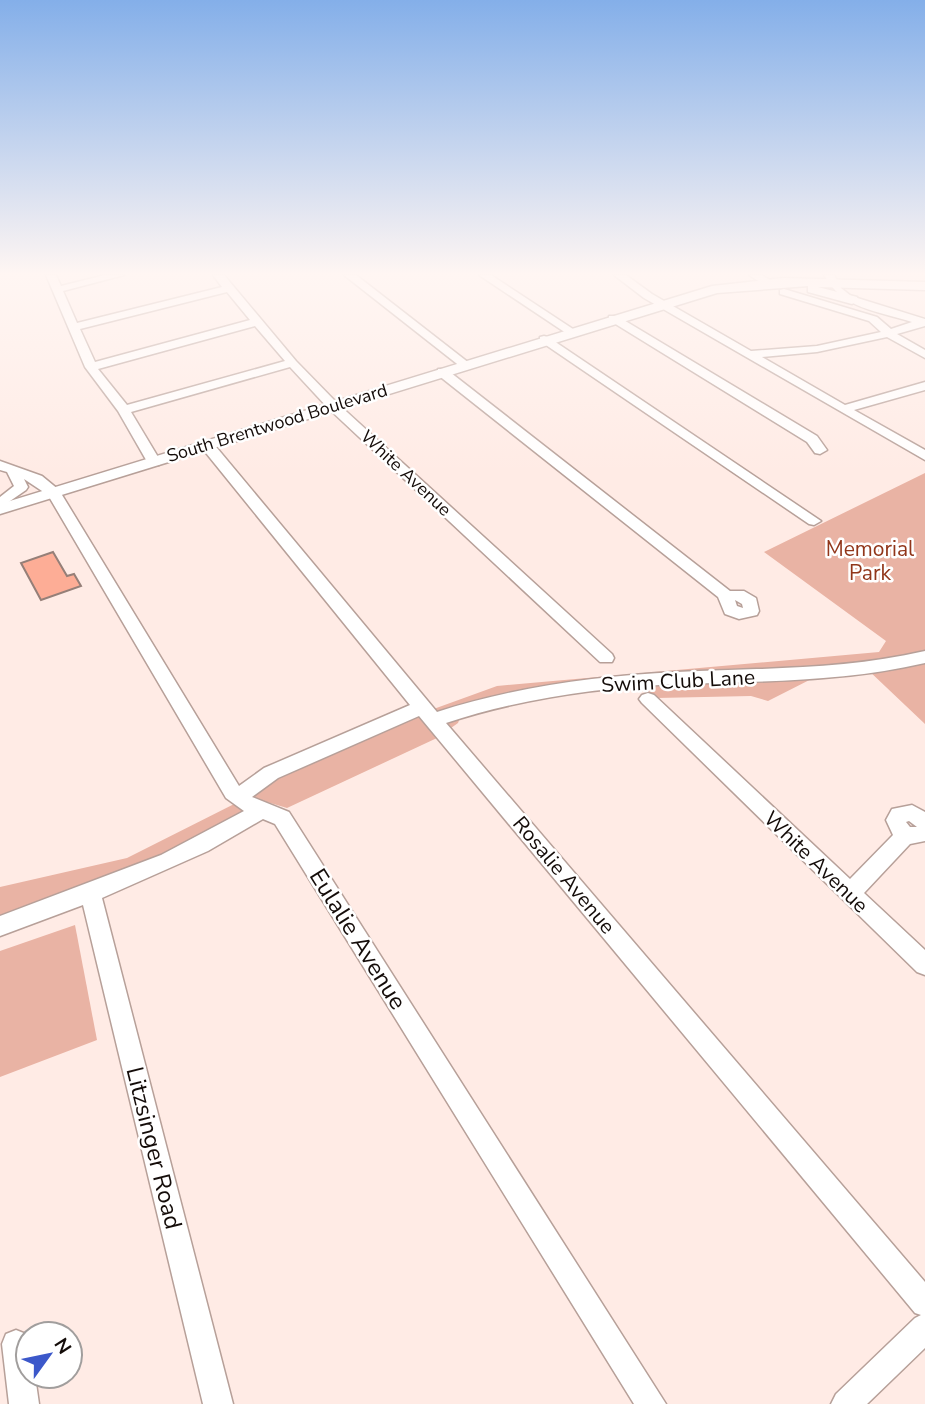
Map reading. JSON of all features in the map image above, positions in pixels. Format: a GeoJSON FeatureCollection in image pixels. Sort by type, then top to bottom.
{"type":"FeatureCollection","features":[{"type":"Feature","properties":{"kind":"main road","name":"South Brentwood Boulevard"},"geometry":{"type":"LineString","coordinates":[[0,506],[54,492],[542,341]]}},
{"type":"Feature","properties":{"kind":"street"},"geometry":{"type":"LineString","coordinates":[[80,341],[91,367],[124,410],[155,461]]}},
{"type":"Feature","properties":{"kind":"street"},"geometry":{"type":"LineString","coordinates":[[91,367],[188,341]]}},
{"type":"Feature","properties":{"kind":"street","name":"White Avenue"},"geometry":{"type":"LineString","coordinates":[[275,341],[332,405],[606,658]]}},
{"type":"Feature","properties":{"kind":"street"},"geometry":{"type":"LineString","coordinates":[[433,341],[465,365]]}},
{"type":"Feature","properties":{"kind":"street"},"geometry":{"type":"LineString","coordinates":[[545,341],[814,521]]}},
{"type":"Feature","properties":{"kind":"street"},"geometry":{"type":"LineString","coordinates":[[649,341],[812,439],[820,450]]}},
{"type":"Feature","properties":{"kind":"street"},"geometry":{"type":"LineString","coordinates":[[727,341],[925,456]]}},
{"type":"Feature","properties":{"kind":"street"},"geometry":{"type":"LineString","coordinates":[[751,354],[776,354],[854,341]]}},
{"type":"Feature","properties":{"kind":"street"},"geometry":{"type":"LineString","coordinates":[[902,341],[925,355]]}},
{"type":"Feature","properties":{"kind":"street"},"geometry":{"type":"LineString","coordinates":[[767,364],[776,354]]}},
{"type":"Feature","properties":{"kind":"street"},"geometry":{"type":"LineString","coordinates":[[124,410],[292,363]]}},
{"type":"Feature","properties":{"kind":"street"},"geometry":{"type":"LineString","coordinates":[[442,372],[727,596]]}},
{"type":"Feature","properties":{"kind":"street"},"geometry":{"type":"LineString","coordinates":[[843,409],[925,386]]}},
{"type":"Feature","properties":{"kind":"street","name":"Rosalie Avenue"},"geometry":{"type":"LineString","coordinates":[[207,445],[428,713],[925,1303]]}},
{"type":"Feature","properties":{"kind":"street"},"geometry":{"type":"LineString","coordinates":[[7,468],[37,479],[54,492],[237,797]]}},
{"type":"Feature","properties":{"kind":"street"},"geometry":{"type":"LineString","coordinates":[[0,506],[21,487],[7,468]]}},
{"type":"Feature","properties":{"kind":"street","name":"Swim Club Lane"},"geometry":{"type":"LineString","coordinates":[[237,797],[271,773],[428,713],[517,695],[623,682],[867,669],[925,657]]}},
{"type":"Feature","properties":{"kind":"street","name":"White Avenue"},"geometry":{"type":"LineString","coordinates":[[648,699],[925,965]]}},
{"type":"Feature","properties":{"kind":"street","name":"Eulalie Avenue"},"geometry":{"type":"LineString","coordinates":[[237,797],[282,818],[651,1404]]}},
{"type":"Feature","properties":{"kind":"street"},"geometry":{"type":"LineString","coordinates":[[0,926],[90,893],[229,831],[263,809]]}},
{"type":"Feature","properties":{"kind":"street"},"geometry":{"type":"LineString","coordinates":[[849,894],[915,834],[897,827],[899,815],[912,813],[925,822]]}},
{"type":"Feature","properties":{"kind":"street","name":"Litzsinger Road"},"geometry":{"type":"LineString","coordinates":[[90,893],[218,1404]]}},
{"type":"Feature","properties":{"kind":"street"},"geometry":{"type":"LineString","coordinates":[[846,1404],[925,1328]]}},
{"type":"Feature","properties":{"kind":"green space","name":"Memorial Park"},"geometry":{"type":"Polygon","coordinates":[[[925,473],[925,724],[867,669],[905,655],[837,666],[768,701],[751,696],[657,698],[634,683],[520,698],[461,715],[458,723],[437,738],[287,808],[267,802],[169,852],[0,918],[0,887],[127,858],[258,792],[262,784],[384,727],[497,686],[879,652],[886,641],[764,552],[925,473]]]}},
{"type":"Feature","properties":{"kind":"green space"},"geometry":{"type":"Polygon","coordinates":[[[75,925],[97,1040],[0,1077],[0,951],[75,925]]]}},
{"type":"Feature","properties":{"kind":"building"},"geometry":{"type":"Polygon","coordinates":[[[53,552],[67,576],[74,574],[81,586],[41,600],[21,563],[53,552]]]}}]}
